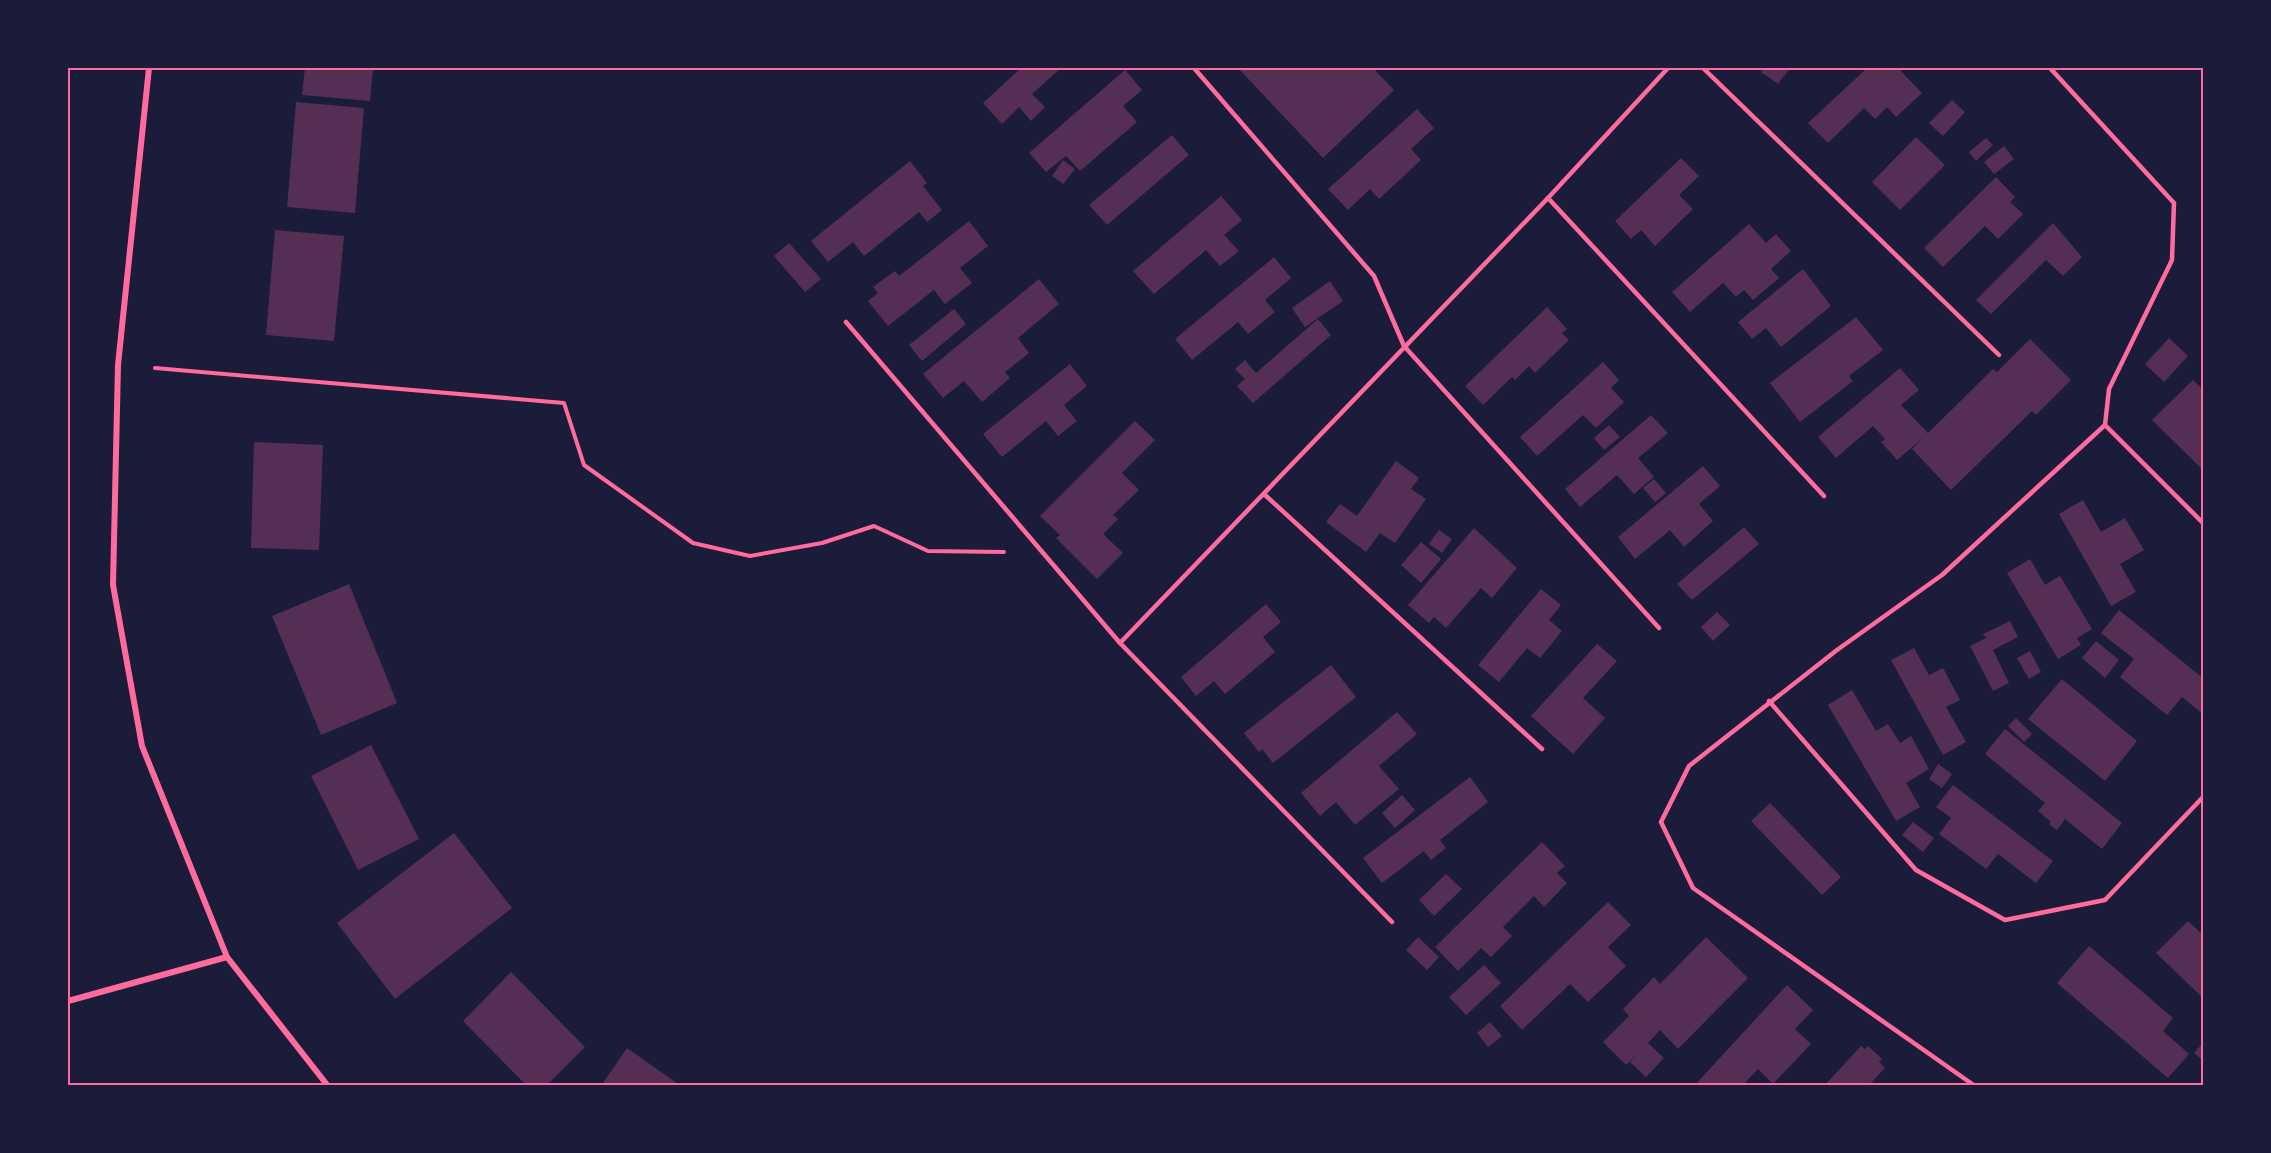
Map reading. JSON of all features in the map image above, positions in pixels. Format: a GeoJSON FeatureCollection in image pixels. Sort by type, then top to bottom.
{"type":"FeatureCollection","features":[{"type":"Feature","properties":{"kind":"street"},"geometry":{"type":"LineString","coordinates":[[149,68],[118,365],[112,585],[142,746],[227,957],[328,1086]]}},
{"type":"Feature","properties":{"kind":"street"},"geometry":{"type":"LineString","coordinates":[[68,1001],[227,957]]}},
{"type":"Feature","properties":{"kind":"lane"},"geometry":{"type":"LineString","coordinates":[[1194,68],[1374,276],[1404,346],[1659,628]]}},
{"type":"Feature","properties":{"kind":"lane"},"geometry":{"type":"LineString","coordinates":[[1120,643],[1548,198],[1668,68]]}},
{"type":"Feature","properties":{"kind":"lane"},"geometry":{"type":"LineString","coordinates":[[1703,68],[1999,355]]}},
{"type":"Feature","properties":{"kind":"lane"},"geometry":{"type":"LineString","coordinates":[[1976,1086],[1693,888],[1660,822],[1689,766],[1769,701],[1942,575],[2105,425],[2109,389],[2172,260],[2174,203],[2050,68]]}},
{"type":"Feature","properties":{"kind":"lane"},"geometry":{"type":"LineString","coordinates":[[1548,198],[1824,496]]}},
{"type":"Feature","properties":{"kind":"lane"},"geometry":{"type":"LineString","coordinates":[[846,322],[1120,643],[1392,922]]}},
{"type":"Feature","properties":{"kind":"lane"},"geometry":{"type":"LineString","coordinates":[[2105,425],[2204,524]]}},
{"type":"Feature","properties":{"kind":"lane"},"geometry":{"type":"LineString","coordinates":[[1264,494],[1542,749]]}},
{"type":"Feature","properties":{"kind":"lane"},"geometry":{"type":"LineString","coordinates":[[1769,701],[1916,870],[2005,920],[2105,900],[2204,796]]}},
{"type":"Feature","properties":{"kind":"path"},"geometry":{"type":"LineString","coordinates":[[155,368],[564,403],[584,465],[693,543],[750,556],[822,543],[874,526],[928,551],[1042,552]]}},
{"type":"Feature","properties":{"kind":"building"},"geometry":{"type":"Polygon","coordinates":[[[305,68],[373,68],[370,101],[302,95],[305,68]]]}},
{"type":"Feature","properties":{"kind":"building"},"geometry":{"type":"Polygon","coordinates":[[[1021,68],[1061,68],[1032,94],[1045,107],[1031,121],[1019,107],[1002,124],[983,103],[1021,68]]]}},
{"type":"Feature","properties":{"kind":"building"},"geometry":{"type":"Polygon","coordinates":[[[1238,68],[1373,68],[1394,90],[1323,158],[1238,68]]]}},
{"type":"Feature","properties":{"kind":"building"},"geometry":{"type":"Polygon","coordinates":[[[1765,68],[1790,68],[1778,84],[1761,72],[1765,68]]]}},
{"type":"Feature","properties":{"kind":"building"},"geometry":{"type":"Polygon","coordinates":[[[1867,68],[1898,68],[1922,93],[1896,117],[1887,107],[1875,119],[1864,108],[1828,143],[1808,123],[1867,68]]]}},
{"type":"Feature","properties":{"kind":"building"},"geometry":{"type":"Polygon","coordinates":[[[1125,70],[1142,90],[1123,106],[1137,122],[1080,171],[1066,156],[1046,172],[1029,153],[1125,70]]]}},
{"type":"Feature","properties":{"kind":"building"},"geometry":{"type":"Polygon","coordinates":[[[1952,100],[1965,112],[1943,136],[1929,123],[1952,100]]]}},
{"type":"Feature","properties":{"kind":"building"},"geometry":{"type":"Polygon","coordinates":[[[296,102],[364,108],[355,213],[287,207],[296,102]]]}},
{"type":"Feature","properties":{"kind":"building"},"geometry":{"type":"Polygon","coordinates":[[[1417,109],[1434,128],[1411,149],[1421,160],[1379,199],[1370,189],[1348,210],[1328,189],[1417,109]]]}},
{"type":"Feature","properties":{"kind":"building"},"geometry":{"type":"Polygon","coordinates":[[[1172,135],[1189,155],[1107,225],[1089,205],[1172,135]]]}},
{"type":"Feature","properties":{"kind":"building"},"geometry":{"type":"Polygon","coordinates":[[[1916,137],[1945,165],[1900,210],[1872,182],[1916,137]]]}},
{"type":"Feature","properties":{"kind":"building"},"geometry":{"type":"Polygon","coordinates":[[[1986,138],[1993,145],[1976,161],[1969,152],[1986,138]]]}},
{"type":"Feature","properties":{"kind":"building"},"geometry":{"type":"Polygon","coordinates":[[[2004,146],[2014,159],[1994,174],[1984,162],[2004,146]]]}},
{"type":"Feature","properties":{"kind":"building"},"geometry":{"type":"Polygon","coordinates":[[[1681,158],[1699,176],[1679,195],[1693,209],[1655,246],[1641,230],[1631,239],[1615,221],[1681,158]]]}},
{"type":"Feature","properties":{"kind":"building"},"geometry":{"type":"Polygon","coordinates":[[[1063,160],[1075,169],[1063,184],[1052,176],[1063,160]]]}},
{"type":"Feature","properties":{"kind":"building"},"geometry":{"type":"Polygon","coordinates":[[[910,161],[927,183],[923,186],[942,210],[927,222],[919,212],[864,256],[853,242],[828,262],[811,241],[910,161]]]}},
{"type":"Feature","properties":{"kind":"building"},"geometry":{"type":"Polygon","coordinates":[[[1996,177],[2015,197],[2010,202],[2023,214],[1998,239],[1985,226],[1943,267],[1924,248],[1996,177]]]}},
{"type":"Feature","properties":{"kind":"building"},"geometry":{"type":"Polygon","coordinates":[[[1221,196],[1242,220],[1224,235],[1239,251],[1220,266],[1206,250],[1154,294],[1133,271],[1221,196]]]}},
{"type":"Feature","properties":{"kind":"building"},"geometry":{"type":"Polygon","coordinates":[[[969,221],[988,246],[960,268],[972,283],[945,304],[934,290],[888,326],[868,301],[878,293],[873,287],[895,271],[899,276],[969,221]]]}},
{"type":"Feature","properties":{"kind":"building"},"geometry":{"type":"Polygon","coordinates":[[[2053,223],[2082,257],[2063,276],[2046,260],[1991,314],[1976,300],[2053,223]]]}},
{"type":"Feature","properties":{"kind":"building"},"geometry":{"type":"Polygon","coordinates":[[[1749,224],[1766,243],[1776,234],[1791,251],[1771,269],[1779,278],[1753,300],[1744,290],[1736,297],[1723,283],[1690,312],[1672,292],[1749,224]]]}},
{"type":"Feature","properties":{"kind":"building"},"geometry":{"type":"Polygon","coordinates":[[[275,230],[344,236],[334,341],[266,335],[275,230]]]}},
{"type":"Feature","properties":{"kind":"building"},"geometry":{"type":"Polygon","coordinates":[[[789,243],[821,279],[805,292],[774,256],[789,243]]]}},
{"type":"Feature","properties":{"kind":"building"},"geometry":{"type":"Polygon","coordinates":[[[1274,257],[1291,278],[1265,300],[1275,312],[1248,334],[1238,322],[1192,360],[1175,339],[1274,257]]]}},
{"type":"Feature","properties":{"kind":"building"},"geometry":{"type":"Polygon","coordinates":[[[1803,269],[1831,306],[1781,347],[1766,328],[1752,339],[1738,322],[1803,269]]]}},
{"type":"Feature","properties":{"kind":"building"},"geometry":{"type":"Polygon","coordinates":[[[1039,279],[1059,304],[1018,338],[1029,353],[1005,372],[1010,378],[982,402],[964,381],[943,398],[923,374],[1039,279]]]}},
{"type":"Feature","properties":{"kind":"building"},"geometry":{"type":"Polygon","coordinates":[[[1330,281],[1343,301],[1305,327],[1292,308],[1330,281]]]}},
{"type":"Feature","properties":{"kind":"building"},"geometry":{"type":"Polygon","coordinates":[[[1547,307],[1567,329],[1562,333],[1569,340],[1535,373],[1529,366],[1515,380],[1512,377],[1483,405],[1465,386],[1547,307]]]}},
{"type":"Feature","properties":{"kind":"building"},"geometry":{"type":"Polygon","coordinates":[[[954,309],[966,324],[922,361],[909,345],[954,309]]]}},
{"type":"Feature","properties":{"kind":"building"},"geometry":{"type":"Polygon","coordinates":[[[1856,317],[1883,350],[1849,376],[1853,381],[1800,422],[1770,383],[1856,317]]]}},
{"type":"Feature","properties":{"kind":"building"},"geometry":{"type":"Polygon","coordinates":[[[1318,319],[1331,335],[1253,403],[1237,386],[1245,379],[1235,369],[1245,360],[1256,373],[1318,319]]]}},
{"type":"Feature","properties":{"kind":"building"},"geometry":{"type":"Polygon","coordinates":[[[2169,338],[2188,356],[2164,382],[2145,364],[2169,338]]]}},
{"type":"Feature","properties":{"kind":"building"},"geometry":{"type":"Polygon","coordinates":[[[2030,339],[2071,380],[2036,415],[2032,411],[1951,490],[1912,449],[1923,438],[1897,460],[1881,442],[1885,439],[1873,426],[1836,458],[1818,437],[1900,368],[1919,390],[1901,405],[1928,433],[1993,369],[1997,372],[2030,339]]]}},
{"type":"Feature","properties":{"kind":"building"},"geometry":{"type":"Polygon","coordinates":[[[1603,362],[1619,380],[1611,388],[1624,402],[1596,428],[1583,415],[1537,456],[1520,437],[1603,362]]]}},
{"type":"Feature","properties":{"kind":"building"},"geometry":{"type":"Polygon","coordinates":[[[1070,364],[1087,386],[1064,405],[1077,421],[1058,436],[1046,421],[1002,457],[983,434],[1070,364]]]}},
{"type":"Feature","properties":{"kind":"building"},"geometry":{"type":"Polygon","coordinates":[[[2193,380],[2204,391],[2204,471],[2152,420],[2193,380]]]}},
{"type":"Feature","properties":{"kind":"building"},"geometry":{"type":"Polygon","coordinates":[[[1651,415],[1668,433],[1638,458],[1654,477],[1634,494],[1617,475],[1580,507],[1565,489],[1651,415]]]}},
{"type":"Feature","properties":{"kind":"building"},"geometry":{"type":"Polygon","coordinates":[[[1135,421],[1155,440],[1122,473],[1139,490],[1113,515],[1118,519],[1103,534],[1123,553],[1097,579],[1056,538],[1060,535],[1040,516],[1135,421]]]}},
{"type":"Feature","properties":{"kind":"building"},"geometry":{"type":"Polygon","coordinates":[[[1609,425],[1620,437],[1604,450],[1594,438],[1609,425]]]}},
{"type":"Feature","properties":{"kind":"building"},"geometry":{"type":"Polygon","coordinates":[[[254,442],[323,445],[319,550],[251,548],[254,442]]]}},
{"type":"Feature","properties":{"kind":"building"},"geometry":{"type":"Polygon","coordinates":[[[1396,461],[1419,478],[1411,489],[1426,499],[1395,543],[1380,533],[1366,552],[1326,522],[1340,504],[1357,516],[1396,461]]]}},
{"type":"Feature","properties":{"kind":"building"},"geometry":{"type":"Polygon","coordinates":[[[1703,466],[1720,486],[1699,504],[1713,521],[1684,547],[1670,530],[1635,559],[1618,537],[1703,466]]]}},
{"type":"Feature","properties":{"kind":"building"},"geometry":{"type":"Polygon","coordinates":[[[1654,479],[1666,493],[1655,502],[1643,488],[1654,479]]]}},
{"type":"Feature","properties":{"kind":"building"},"geometry":{"type":"Polygon","coordinates":[[[2083,500],[2101,532],[2125,518],[2144,550],[2120,564],[2136,592],[2111,606],[2059,514],[2083,500]]]}},
{"type":"Feature","properties":{"kind":"building"},"geometry":{"type":"Polygon","coordinates":[[[1744,527],[1759,544],[1692,600],[1677,584],[1744,527]]]}},
{"type":"Feature","properties":{"kind":"building"},"geometry":{"type":"Polygon","coordinates":[[[1474,528],[1517,568],[1492,598],[1481,588],[1446,628],[1434,617],[1429,623],[1408,605],[1474,528]]]}},
{"type":"Feature","properties":{"kind":"building"},"geometry":{"type":"Polygon","coordinates":[[[1439,530],[1452,539],[1442,553],[1429,544],[1439,530]]]}},
{"type":"Feature","properties":{"kind":"building"},"geometry":{"type":"Polygon","coordinates":[[[1421,542],[1441,559],[1421,583],[1401,565],[1421,542]]]}},
{"type":"Feature","properties":{"kind":"building"},"geometry":{"type":"Polygon","coordinates":[[[2030,559],[2045,585],[2060,576],[2092,629],[2077,638],[2081,645],[2058,659],[2007,573],[2030,559]]]}},
{"type":"Feature","properties":{"kind":"building"},"geometry":{"type":"Polygon","coordinates":[[[349,584],[397,703],[321,735],[272,616],[349,584]]]}},
{"type":"Feature","properties":{"kind":"building"},"geometry":{"type":"Polygon","coordinates":[[[1541,589],[1561,605],[1549,620],[1562,631],[1540,658],[1527,648],[1499,682],[1478,665],[1541,589]]]}},
{"type":"Feature","properties":{"kind":"building"},"geometry":{"type":"Polygon","coordinates":[[[1266,604],[1281,622],[1263,637],[1275,652],[1225,694],[1214,681],[1196,696],[1181,677],[1266,604]]]}},
{"type":"Feature","properties":{"kind":"building"},"geometry":{"type":"Polygon","coordinates":[[[2119,610],[2204,679],[2204,715],[2182,697],[2167,715],[2120,677],[2134,659],[2101,633],[2119,610]]]}},
{"type":"Feature","properties":{"kind":"building"},"geometry":{"type":"Polygon","coordinates":[[[1717,612],[1730,625],[1713,641],[1701,627],[1717,612]]]}},
{"type":"Feature","properties":{"kind":"building"},"geometry":{"type":"Polygon","coordinates":[[[2010,621],[2018,637],[1993,650],[2009,683],[1993,691],[1970,646],[1986,638],[1983,634],[2010,621]]]}},
{"type":"Feature","properties":{"kind":"building"},"geometry":{"type":"Polygon","coordinates":[[[2096,641],[2119,660],[2105,678],[2082,658],[2096,641]]]}},
{"type":"Feature","properties":{"kind":"building"},"geometry":{"type":"Polygon","coordinates":[[[1597,644],[1617,661],[1583,698],[1605,718],[1573,754],[1531,716],[1597,644]]]}},
{"type":"Feature","properties":{"kind":"building"},"geometry":{"type":"Polygon","coordinates":[[[1914,648],[1929,675],[1943,668],[1960,700],[1946,707],[1966,742],[1943,755],[1891,660],[1914,648]]]}},
{"type":"Feature","properties":{"kind":"building"},"geometry":{"type":"Polygon","coordinates":[[[2030,651],[2041,672],[2029,679],[2017,658],[2030,651]]]}},
{"type":"Feature","properties":{"kind":"building"},"geometry":{"type":"Polygon","coordinates":[[[1331,665],[1356,697],[1273,763],[1262,749],[1259,752],[1244,733],[1331,665]]]}},
{"type":"Feature","properties":{"kind":"building"},"geometry":{"type":"Polygon","coordinates":[[[2062,679],[2137,741],[2105,781],[2028,719],[2062,679]]]}},
{"type":"Feature","properties":{"kind":"building"},"geometry":{"type":"Polygon","coordinates":[[[1852,690],[1876,731],[1888,724],[1900,743],[1911,736],[1929,769],[1906,783],[1920,807],[1896,821],[1828,705],[1852,690]]]}},
{"type":"Feature","properties":{"kind":"building"},"geometry":{"type":"Polygon","coordinates":[[[1397,712],[1417,734],[1379,766],[1399,789],[1355,825],[1336,802],[1320,816],[1301,793],[1397,712]]]}},
{"type":"Feature","properties":{"kind":"building"},"geometry":{"type":"Polygon","coordinates":[[[2016,718],[2032,734],[2024,742],[2008,726],[2016,718]]]}},
{"type":"Feature","properties":{"kind":"building"},"geometry":{"type":"Polygon","coordinates":[[[2005,729],[2122,823],[2102,849],[2065,819],[2057,830],[2049,824],[2051,822],[2038,811],[2045,803],[1985,754],[2005,729]]]}},
{"type":"Feature","properties":{"kind":"building"},"geometry":{"type":"Polygon","coordinates":[[[371,745],[419,839],[358,870],[311,776],[371,745]]]}},
{"type":"Feature","properties":{"kind":"building"},"geometry":{"type":"Polygon","coordinates":[[[1938,764],[1952,774],[1942,788],[1929,779],[1938,764]]]}},
{"type":"Feature","properties":{"kind":"building"},"geometry":{"type":"Polygon","coordinates":[[[1470,777],[1488,802],[1440,840],[1446,848],[1431,860],[1424,851],[1382,883],[1363,858],[1470,777]]]}},
{"type":"Feature","properties":{"kind":"building"},"geometry":{"type":"Polygon","coordinates":[[[1953,785],[2053,861],[2036,883],[1998,854],[1986,869],[1939,834],[1951,818],[1936,807],[1953,785]]]}},
{"type":"Feature","properties":{"kind":"building"},"geometry":{"type":"Polygon","coordinates":[[[1402,795],[1415,810],[1395,828],[1382,813],[1402,795]]]}},
{"type":"Feature","properties":{"kind":"building"},"geometry":{"type":"Polygon","coordinates":[[[1770,803],[1841,877],[1822,895],[1751,821],[1770,803]]]}},
{"type":"Feature","properties":{"kind":"building"},"geometry":{"type":"Polygon","coordinates":[[[1913,822],[1934,838],[1923,852],[1902,835],[1913,822]]]}},
{"type":"Feature","properties":{"kind":"building"},"geometry":{"type":"Polygon","coordinates":[[[454,833],[512,908],[395,999],[337,923],[454,833]]]}},
{"type":"Feature","properties":{"kind":"building"},"geometry":{"type":"Polygon","coordinates":[[[1542,842],[1565,866],[1557,873],[1567,883],[1544,907],[1534,896],[1503,927],[1512,936],[1491,957],[1481,948],[1458,971],[1435,947],[1542,842]]]}},
{"type":"Feature","properties":{"kind":"building"},"geometry":{"type":"Polygon","coordinates":[[[1446,874],[1462,889],[1434,916],[1419,900],[1446,874]]]}},
{"type":"Feature","properties":{"kind":"building"},"geometry":{"type":"Polygon","coordinates":[[[1608,902],[1631,925],[1608,947],[1626,966],[1588,1002],[1570,984],[1522,1030],[1500,1006],[1608,902]]]}},
{"type":"Feature","properties":{"kind":"building"},"geometry":{"type":"Polygon","coordinates":[[[2188,921],[2204,936],[2204,999],[2156,953],[2188,921]]]}},
{"type":"Feature","properties":{"kind":"building"},"geometry":{"type":"Polygon","coordinates":[[[1418,937],[1439,957],[1427,970],[1406,950],[1418,937]]]}},
{"type":"Feature","properties":{"kind":"building"},"geometry":{"type":"Polygon","coordinates":[[[1706,937],[1748,978],[1678,1049],[1660,1030],[1648,1043],[1664,1058],[1646,1077],[1630,1062],[1639,1052],[1626,1065],[1603,1042],[1629,1016],[1623,1009],[1654,977],[1660,984],[1706,937]]]}},
{"type":"Feature","properties":{"kind":"building"},"geometry":{"type":"Polygon","coordinates":[[[2089,946],[2173,1018],[2163,1031],[2189,1054],[2168,1078],[2057,983],[2089,946]]]}},
{"type":"Feature","properties":{"kind":"building"},"geometry":{"type":"Polygon","coordinates":[[[1484,965],[1501,983],[1466,1015],[1449,997],[1484,965]]]}},
{"type":"Feature","properties":{"kind":"building"},"geometry":{"type":"Polygon","coordinates":[[[511,972],[585,1047],[546,1086],[527,1086],[463,1021],[511,972]]]}},
{"type":"Feature","properties":{"kind":"building"},"geometry":{"type":"Polygon","coordinates":[[[1787,985],[1813,1010],[1795,1029],[1811,1044],[1773,1084],[1758,1069],[1742,1086],[1694,1086],[1787,985]]]}},
{"type":"Feature","properties":{"kind":"building"},"geometry":{"type":"Polygon","coordinates":[[[1490,1022],[1502,1036],[1488,1047],[1477,1033],[1490,1022]]]}},
{"type":"Feature","properties":{"kind":"building"},"geometry":{"type":"Polygon","coordinates":[[[2204,1042],[2204,1061],[2194,1053],[2204,1042]]]}},
{"type":"Feature","properties":{"kind":"building"},"geometry":{"type":"Polygon","coordinates":[[[1861,1046],[1865,1049],[1868,1046],[1882,1059],[1879,1062],[1885,1068],[1868,1086],[1824,1086],[1861,1046]]]}},
{"type":"Feature","properties":{"kind":"building"},"geometry":{"type":"Polygon","coordinates":[[[627,1048],[681,1086],[601,1086],[627,1048]]]}}]}
